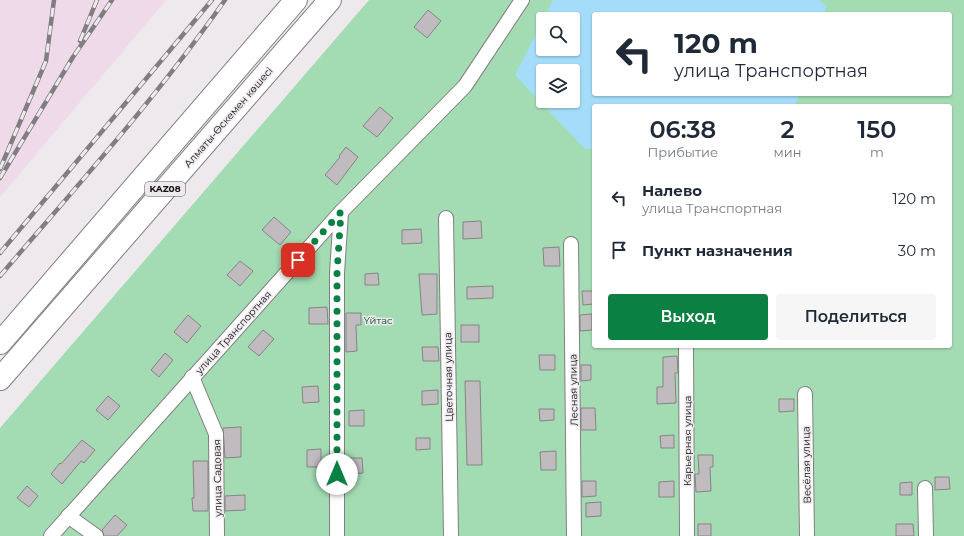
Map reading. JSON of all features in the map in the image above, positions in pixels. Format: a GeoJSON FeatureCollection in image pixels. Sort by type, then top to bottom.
{"type":"FeatureCollection","features":[{"type":"Feature","properties":{"kind":"highway","name":"KAZ08"},"geometry":{"type":"LineString","coordinates":[[0,343],[296,0]]}},
{"type":"Feature","properties":{"kind":"highway","name":"Алматы-Өскемен көшесі"},"geometry":{"type":"LineString","coordinates":[[0,379],[330,0]]}},
{"type":"Feature","properties":{"kind":"street","name":"улица Транспортная"},"geometry":{"type":"LineString","coordinates":[[50,536],[341,212],[465,86],[522,0]]}},
{"type":"Feature","properties":{"kind":"street"},"geometry":{"type":"LineString","coordinates":[[337,536],[337,273],[341,212]]}},
{"type":"Feature","properties":{"kind":"street","name":"Цветочная улица"},"geometry":{"type":"LineString","coordinates":[[446,218],[451,536]]}},
{"type":"Feature","properties":{"kind":"street","name":"Лесная улица"},"geometry":{"type":"LineString","coordinates":[[571,244],[574,536]]}},
{"type":"Feature","properties":{"kind":"street","name":"Карьерная улица"},"geometry":{"type":"LineString","coordinates":[[686,348],[687,536]]}},
{"type":"Feature","properties":{"kind":"street","name":"улица Садовая"},"geometry":{"type":"LineString","coordinates":[[192,377],[216,434],[217,536]]}},
{"type":"Feature","properties":{"kind":"street","name":"Весёлая улица"},"geometry":{"type":"LineString","coordinates":[[805,394],[807,536]]}},
{"type":"Feature","properties":{"kind":"street"},"geometry":{"type":"LineString","coordinates":[[925,488],[926,536]]}},
{"type":"Feature","properties":{"kind":"street"},"geometry":{"type":"LineString","coordinates":[[68,516],[96,536]]}},
{"type":"Feature","properties":{"kind":"shaded area"},"geometry":{"type":"Polygon","coordinates":[[[0,0],[166,0],[0,197],[0,0]]]}},
{"type":"Feature","properties":{"kind":"green space","name":"Үйтас"},"geometry":{"type":"Polygon","coordinates":[[[369,0],[964,0],[964,536],[0,536],[0,428],[369,0]]]}},
{"type":"Feature","properties":{"kind":"water"},"geometry":{"type":"Polygon","coordinates":[[[553,0],[819,0],[827,6],[825,12],[592,12],[592,96],[798,96],[796,104],[592,104],[592,149],[585,149],[546,108],[580,108],[580,64],[536,64],[536,97],[515,75],[536,34],[536,56],[580,56],[580,12],[547,12],[553,0]]]}},
{"type":"Feature","properties":{"kind":"building"},"geometry":{"type":"Polygon","coordinates":[[[428,10],[441,21],[427,38],[414,27],[428,10]]]}},
{"type":"Feature","properties":{"kind":"building"},"geometry":{"type":"Polygon","coordinates":[[[380,107],[393,118],[377,137],[363,126],[380,107]]]}},
{"type":"Feature","properties":{"kind":"building"},"geometry":{"type":"Polygon","coordinates":[[[346,147],[358,157],[337,185],[325,175],[346,147]]]}},
{"type":"Feature","properties":{"kind":"building"},"geometry":{"type":"Polygon","coordinates":[[[274,217],[291,232],[280,245],[262,230],[274,217]]]}},
{"type":"Feature","properties":{"kind":"building"},"geometry":{"type":"Polygon","coordinates":[[[481,221],[482,238],[463,239],[463,222],[481,221]]]}},
{"type":"Feature","properties":{"kind":"building"},"geometry":{"type":"Polygon","coordinates":[[[421,229],[422,243],[402,244],[402,230],[421,229]]]}},
{"type":"Feature","properties":{"kind":"building"},"geometry":{"type":"Polygon","coordinates":[[[559,247],[560,266],[544,266],[543,248],[559,247]]]}},
{"type":"Feature","properties":{"kind":"building"},"geometry":{"type":"Polygon","coordinates":[[[240,261],[253,271],[240,286],[227,275],[240,261]]]}},
{"type":"Feature","properties":{"kind":"building"},"geometry":{"type":"Polygon","coordinates":[[[378,273],[379,285],[365,285],[365,274],[378,273]]]}},
{"type":"Feature","properties":{"kind":"building"},"geometry":{"type":"Polygon","coordinates":[[[419,274],[437,274],[437,314],[422,315],[419,274]]]}},
{"type":"Feature","properties":{"kind":"building"},"geometry":{"type":"Polygon","coordinates":[[[493,286],[493,298],[467,299],[467,287],[493,286]]]}},
{"type":"Feature","properties":{"kind":"building"},"geometry":{"type":"Polygon","coordinates":[[[582,291],[592,291],[592,304],[583,305],[582,291]]]}},
{"type":"Feature","properties":{"kind":"building"},"geometry":{"type":"Polygon","coordinates":[[[327,307],[328,324],[309,324],[309,308],[327,307]]]}},
{"type":"Feature","properties":{"kind":"building"},"geometry":{"type":"Polygon","coordinates":[[[346,313],[361,313],[361,325],[356,325],[357,351],[346,352],[346,313]]]}},
{"type":"Feature","properties":{"kind":"building"},"geometry":{"type":"Polygon","coordinates":[[[592,314],[592,330],[580,331],[580,315],[592,314]]]}},
{"type":"Feature","properties":{"kind":"building"},"geometry":{"type":"Polygon","coordinates":[[[188,315],[201,326],[187,343],[174,332],[188,315]]]}},
{"type":"Feature","properties":{"kind":"building"},"geometry":{"type":"Polygon","coordinates":[[[461,325],[479,325],[479,342],[461,342],[461,325]]]}},
{"type":"Feature","properties":{"kind":"building"},"geometry":{"type":"Polygon","coordinates":[[[263,330],[274,339],[259,356],[248,347],[263,330]]]}},
{"type":"Feature","properties":{"kind":"building"},"geometry":{"type":"Polygon","coordinates":[[[422,347],[438,347],[439,361],[423,361],[422,347]]]}},
{"type":"Feature","properties":{"kind":"building"},"geometry":{"type":"Polygon","coordinates":[[[165,353],[173,360],[159,377],[151,370],[165,353]]]}},
{"type":"Feature","properties":{"kind":"building"},"geometry":{"type":"Polygon","coordinates":[[[539,355],[555,355],[555,370],[540,370],[539,355]]]}},
{"type":"Feature","properties":{"kind":"building"},"geometry":{"type":"Polygon","coordinates":[[[677,356],[678,373],[675,373],[676,403],[657,404],[657,387],[663,387],[663,357],[677,356]]]}},
{"type":"Feature","properties":{"kind":"building"},"geometry":{"type":"Polygon","coordinates":[[[581,365],[591,365],[591,380],[581,381],[581,365]]]}},
{"type":"Feature","properties":{"kind":"building"},"geometry":{"type":"Polygon","coordinates":[[[465,381],[480,381],[482,465],[467,465],[465,381]]]}},
{"type":"Feature","properties":{"kind":"building"},"geometry":{"type":"Polygon","coordinates":[[[318,386],[319,402],[303,403],[302,387],[318,386]]]}},
{"type":"Feature","properties":{"kind":"building"},"geometry":{"type":"Polygon","coordinates":[[[438,390],[438,404],[422,405],[422,391],[438,390]]]}},
{"type":"Feature","properties":{"kind":"building"},"geometry":{"type":"Polygon","coordinates":[[[108,396],[120,406],[108,420],[96,410],[108,396]]]}},
{"type":"Feature","properties":{"kind":"building"},"geometry":{"type":"Polygon","coordinates":[[[779,399],[794,399],[794,411],[779,412],[779,399]]]}},
{"type":"Feature","properties":{"kind":"building"},"geometry":{"type":"Polygon","coordinates":[[[581,408],[595,408],[596,430],[581,430],[581,408]]]}},
{"type":"Feature","properties":{"kind":"building"},"geometry":{"type":"Polygon","coordinates":[[[539,409],[554,409],[554,420],[540,421],[539,409]]]}},
{"type":"Feature","properties":{"kind":"building"},"geometry":{"type":"Polygon","coordinates":[[[364,410],[364,426],[349,426],[349,411],[364,410]]]}},
{"type":"Feature","properties":{"kind":"building"},"geometry":{"type":"Polygon","coordinates":[[[241,427],[241,457],[225,458],[223,428],[241,427]]]}},
{"type":"Feature","properties":{"kind":"building"},"geometry":{"type":"Polygon","coordinates":[[[674,435],[674,448],[661,448],[660,436],[674,435]]]}},
{"type":"Feature","properties":{"kind":"building"},"geometry":{"type":"Polygon","coordinates":[[[416,438],[430,438],[430,449],[416,450],[416,438]]]}},
{"type":"Feature","properties":{"kind":"building"},"geometry":{"type":"Polygon","coordinates":[[[82,440],[95,450],[84,463],[81,461],[62,484],[51,474],[82,440]]]}},
{"type":"Feature","properties":{"kind":"building"},"geometry":{"type":"Polygon","coordinates":[[[321,449],[321,467],[307,467],[307,450],[321,449]]]}},
{"type":"Feature","properties":{"kind":"building"},"geometry":{"type":"Polygon","coordinates":[[[556,451],[556,470],[541,470],[540,452],[556,451]]]}},
{"type":"Feature","properties":{"kind":"building"},"geometry":{"type":"Polygon","coordinates":[[[698,455],[713,455],[713,467],[710,467],[711,491],[696,492],[695,474],[699,474],[698,455]]]}},
{"type":"Feature","properties":{"kind":"building"},"geometry":{"type":"Polygon","coordinates":[[[348,458],[362,458],[363,473],[348,474],[348,458]]]}},
{"type":"Feature","properties":{"kind":"building"},"geometry":{"type":"Polygon","coordinates":[[[193,461],[208,461],[208,511],[193,511],[193,461]]]}},
{"type":"Feature","properties":{"kind":"building"},"geometry":{"type":"Polygon","coordinates":[[[935,477],[949,477],[950,489],[935,490],[935,477]]]}},
{"type":"Feature","properties":{"kind":"building"},"geometry":{"type":"Polygon","coordinates":[[[582,481],[596,481],[596,496],[582,497],[582,481]]]}},
{"type":"Feature","properties":{"kind":"building"},"geometry":{"type":"Polygon","coordinates":[[[674,481],[674,497],[659,497],[659,482],[674,481]]]}},
{"type":"Feature","properties":{"kind":"building"},"geometry":{"type":"Polygon","coordinates":[[[912,482],[912,495],[900,495],[900,483],[912,482]]]}},
{"type":"Feature","properties":{"kind":"building"},"geometry":{"type":"Polygon","coordinates":[[[27,486],[38,496],[29,507],[17,498],[27,486]]]}},
{"type":"Feature","properties":{"kind":"building"},"geometry":{"type":"Polygon","coordinates":[[[245,495],[245,510],[225,511],[225,496],[245,495]]]}},
{"type":"Feature","properties":{"kind":"building"},"geometry":{"type":"Polygon","coordinates":[[[601,502],[601,516],[586,517],[586,503],[601,502]]]}},
{"type":"Feature","properties":{"kind":"building"},"geometry":{"type":"Polygon","coordinates":[[[115,515],[127,525],[117,536],[104,536],[102,530],[115,515]]]}},
{"type":"Feature","properties":{"kind":"building"},"geometry":{"type":"Polygon","coordinates":[[[698,524],[711,524],[711,536],[698,536],[698,524]]]}},
{"type":"Feature","properties":{"kind":"building"},"geometry":{"type":"Polygon","coordinates":[[[896,524],[913,524],[914,536],[896,536],[896,524]]]}},
{"type":"Feature","properties":{"kind":"railway"},"geometry":{"type":"LineString","coordinates":[[0,169],[46,61],[54,0]]}},
{"type":"Feature","properties":{"kind":"railway"},"geometry":{"type":"LineString","coordinates":[[80,41],[97,0]]}},
{"type":"Feature","properties":{"kind":"railway"},"geometry":{"type":"LineString","coordinates":[[0,178],[73,57],[112,0]]}},
{"type":"Feature","properties":{"kind":"railway"},"geometry":{"type":"LineString","coordinates":[[0,253],[212,0]]}},
{"type":"Feature","properties":{"kind":"railway"},"geometry":{"type":"LineString","coordinates":[[0,276],[144,106],[225,0]]}},
{"type":"Feature","properties":{"kind":"route"},"geometry":{"type":"LineString","coordinates":[[298,260],[341,212],[337,273],[337,474]]}}]}
